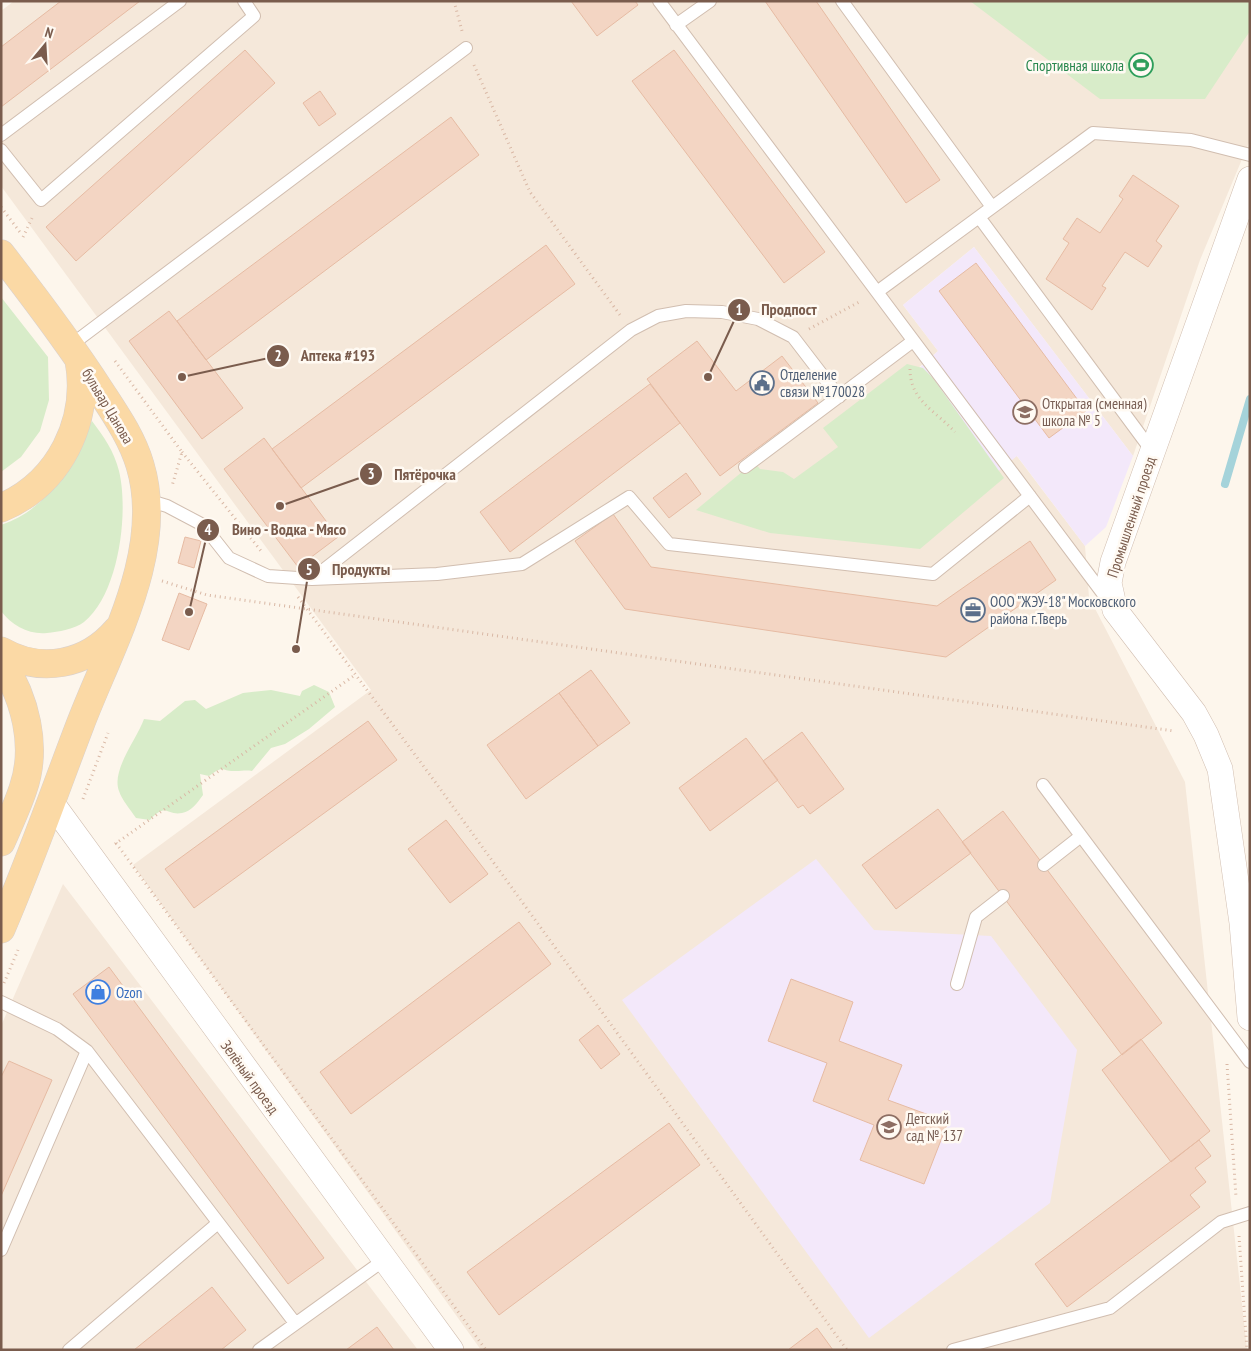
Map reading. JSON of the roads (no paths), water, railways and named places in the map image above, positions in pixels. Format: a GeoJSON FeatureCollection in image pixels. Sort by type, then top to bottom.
{"type":"FeatureCollection","features":[{"type":"Feature","properties":{"kind":"main road","name":"бульвар Цанова"},"geometry":{"type":"LineString","coordinates":[[1,254],[75,352],[126,432],[140,465],[147,500],[142,551],[122,623],[81,722],[51,802]]}},
{"type":"Feature","properties":{"kind":"main road"},"geometry":{"type":"LineString","coordinates":[[1,508],[19,499],[41,482],[66,450],[76,425],[82,399],[75,352]]}},
{"type":"Feature","properties":{"kind":"main road"},"geometry":{"type":"LineString","coordinates":[[1,651],[27,662],[47,665],[66,662],[85,656],[102,645],[122,623]]}},
{"type":"Feature","properties":{"kind":"main road"},"geometry":{"type":"LineString","coordinates":[[1,661],[17,689],[26,718],[29,758],[24,788],[1,842]]}},
{"type":"Feature","properties":{"kind":"main road"},"geometry":{"type":"LineString","coordinates":[[1,929],[31,860],[51,802]]}},
{"type":"Feature","properties":{"kind":"street","name":"Промышленный проезд"},"geometry":{"type":"LineString","coordinates":[[1250,179],[1152,451],[1110,575],[1110,595],[1115,610],[1189,707],[1206,735],[1217,760],[1223,787],[1242,923],[1250,1018]]}},
{"type":"Feature","properties":{"kind":"street","name":"Зелёный проезд"},"geometry":{"type":"LineString","coordinates":[[51,802],[92,861],[450,1350]]}},
{"type":"Feature","properties":{"kind":"lane"},"geometry":{"type":"LineString","coordinates":[[1,135],[180,1]]}},
{"type":"Feature","properties":{"kind":"lane"},"geometry":{"type":"LineString","coordinates":[[1,150],[41,200],[254,16],[244,1]]}},
{"type":"Feature","properties":{"kind":"lane"},"geometry":{"type":"LineString","coordinates":[[659,1],[1115,610]]}},
{"type":"Feature","properties":{"kind":"lane"},"geometry":{"type":"LineString","coordinates":[[676,25],[710,1]]}},
{"type":"Feature","properties":{"kind":"lane"},"geometry":{"type":"LineString","coordinates":[[842,1],[992,207]]}},
{"type":"Feature","properties":{"kind":"lane"},"geometry":{"type":"LineString","coordinates":[[75,352],[466,48]]}},
{"type":"Feature","properties":{"kind":"lane"},"geometry":{"type":"LineString","coordinates":[[877,292],[1093,133],[1191,140],[1250,155]]}},
{"type":"Feature","properties":{"kind":"lane"},"geometry":{"type":"LineString","coordinates":[[979,217],[1152,451]]}},
{"type":"Feature","properties":{"kind":"lane"},"geometry":{"type":"LineString","coordinates":[[312,579],[631,330],[658,316],[686,311],[722,312],[758,319],[793,338],[839,397]]}},
{"type":"Feature","properties":{"kind":"lane"},"geometry":{"type":"LineString","coordinates":[[745,467],[914,341]]}},
{"type":"Feature","properties":{"kind":"lane"},"geometry":{"type":"LineString","coordinates":[[147,500],[167,506],[203,525],[228,558],[268,576],[312,579],[437,574],[522,564],[629,497],[670,544],[933,574],[1030,496]]}},
{"type":"Feature","properties":{"kind":"lane"},"geometry":{"type":"LineString","coordinates":[[1043,784],[1250,1062]]}},
{"type":"Feature","properties":{"kind":"lane"},"geometry":{"type":"LineString","coordinates":[[1044,865],[1081,836]]}},
{"type":"Feature","properties":{"kind":"lane"},"geometry":{"type":"LineString","coordinates":[[957,984],[976,917],[1003,896]]}},
{"type":"Feature","properties":{"kind":"lane"},"geometry":{"type":"LineString","coordinates":[[1,1002],[57,1029],[87,1051],[294,1323]]}},
{"type":"Feature","properties":{"kind":"lane"},"geometry":{"type":"LineString","coordinates":[[1,1250],[87,1051]]}},
{"type":"Feature","properties":{"kind":"lane"},"geometry":{"type":"LineString","coordinates":[[953,1350],[1110,1308],[1221,1222],[1244,1215]]}},
{"type":"Feature","properties":{"kind":"lane"},"geometry":{"type":"LineString","coordinates":[[69,1350],[218,1223]]}},
{"type":"Feature","properties":{"kind":"lane"},"geometry":{"type":"LineString","coordinates":[[258,1350],[384,1260]]}},
{"type":"Feature","properties":{"kind":"waterway"},"geometry":{"type":"LineString","coordinates":[[1225,484],[1250,399]]}},
{"type":"Feature","properties":{"kind":"place","name":"Спортивная школа"},"geometry":{"type":"Point","coordinates":[1141,65]}},
{"type":"Feature","properties":{"kind":"place","name":"Аптека #193"},"geometry":{"type":"Point","coordinates":[182,377]}},
{"type":"Feature","properties":{"kind":"place","name":"Продпост"},"geometry":{"type":"Point","coordinates":[708,377]}},
{"type":"Feature","properties":{"kind":"place","name":"Отделение связи №170028"},"geometry":{"type":"Point","coordinates":[762,383]}},
{"type":"Feature","properties":{"kind":"place","name":"Открытая (сменная) школа № 5"},"geometry":{"type":"Point","coordinates":[1025,412]}},
{"type":"Feature","properties":{"kind":"place","name":"Пятёрочка"},"geometry":{"type":"Point","coordinates":[280,506]}},
{"type":"Feature","properties":{"kind":"place","name":"ООО \"ЖЭУ-18\" Московского района г.Тверь"},"geometry":{"type":"Point","coordinates":[973,610]}},
{"type":"Feature","properties":{"kind":"place","name":"Вино - Водка - Мясо"},"geometry":{"type":"Point","coordinates":[189,612]}},
{"type":"Feature","properties":{"kind":"place","name":"Продукты"},"geometry":{"type":"Point","coordinates":[296,649]}},
{"type":"Feature","properties":{"kind":"place","name":"Ozon"},"geometry":{"type":"Point","coordinates":[98,992]}},
{"type":"Feature","properties":{"kind":"place","name":"Детский сад № 137"},"geometry":{"type":"Point","coordinates":[889,1127]}}]}
